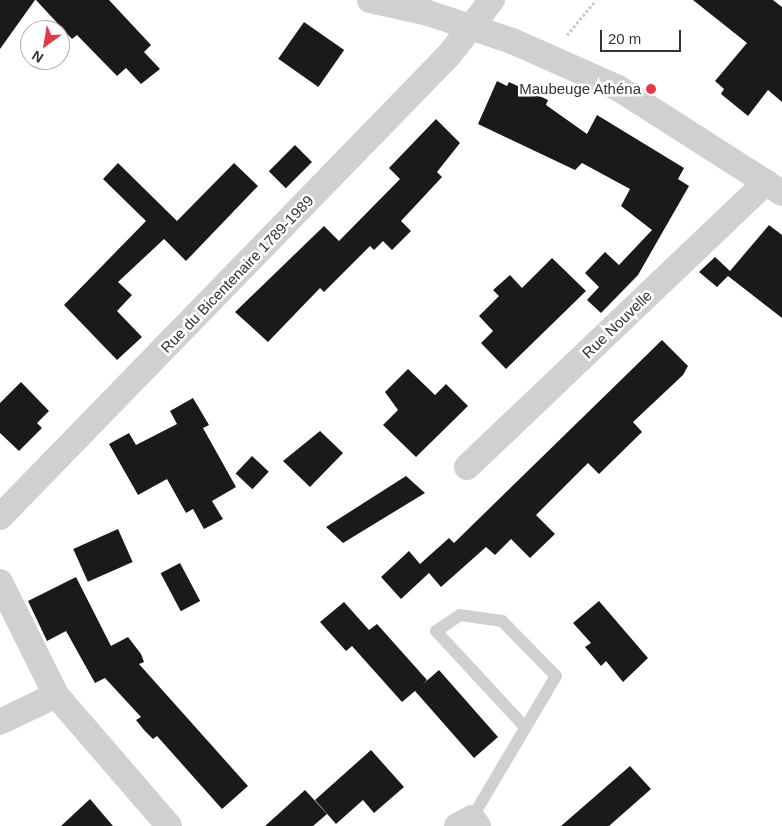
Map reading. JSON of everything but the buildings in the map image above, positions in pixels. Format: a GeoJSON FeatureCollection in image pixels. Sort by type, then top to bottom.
{"type":"FeatureCollection","features":[{"type":"Feature","properties":{"kind":"street"},"geometry":{"type":"LineString","coordinates":[[370,0],[468,27],[552,59],[618,88],[774,187]]}},
{"type":"Feature","properties":{"kind":"street","name":"Rue du Bicentenaire 1789-1989"},"geometry":{"type":"LineString","coordinates":[[0,517],[449,55],[468,27],[492,0]]}},
{"type":"Feature","properties":{"kind":"street","name":"Rue Nouvelle"},"geometry":{"type":"LineString","coordinates":[[467,467],[774,187]]}},
{"type":"Feature","properties":{"kind":"street"},"geometry":{"type":"LineString","coordinates":[[0,582],[56,695],[169,826]]}},
{"type":"Feature","properties":{"kind":"street"},"geometry":{"type":"LineString","coordinates":[[0,722],[56,695]]}},
{"type":"Feature","properties":{"kind":"lane"},"geometry":{"type":"LineString","coordinates":[[469,824],[556,676],[502,621],[460,616],[436,631],[525,727]]}},
{"type":"Feature","properties":{"kind":"path"},"geometry":{"type":"LineString","coordinates":[[552,59],[596,0]]}},
{"type":"Feature","properties":{"kind":"place","name":"Maubeuge Athéna"},"geometry":{"type":"Point","coordinates":[651,89]}}]}
